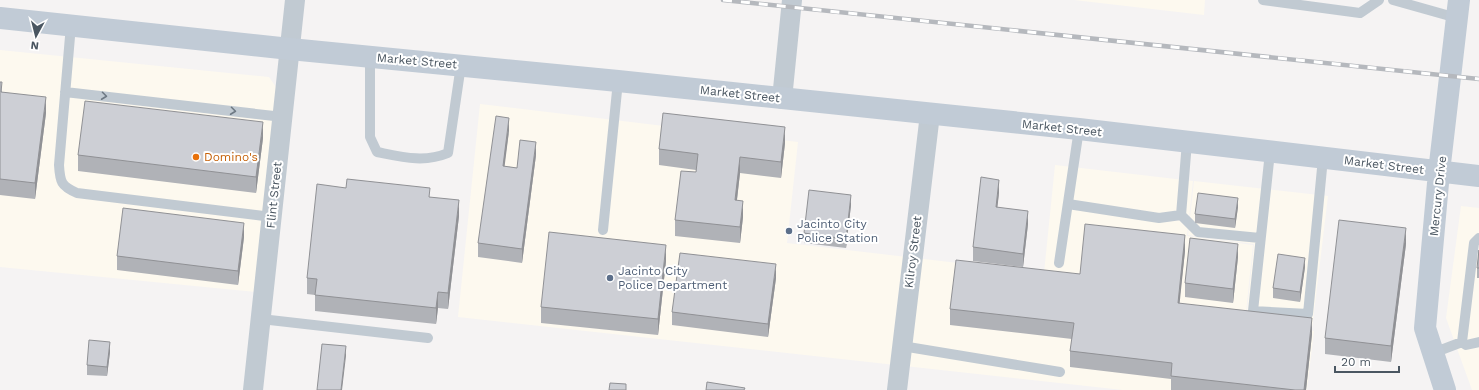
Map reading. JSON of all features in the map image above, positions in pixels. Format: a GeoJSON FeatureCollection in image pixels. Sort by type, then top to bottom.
{"type":"FeatureCollection","features":[{"type":"Feature","properties":{"kind":"main road","name":"Mercury Drive"},"geometry":{"type":"LineString","coordinates":[[1445,390],[1425,328],[1458,9]]}},
{"type":"Feature","properties":{"kind":"main road","name":"Market Street"},"geometry":{"type":"LineString","coordinates":[[0,18],[290,50],[618,81],[1079,129],[1479,176]]}},
{"type":"Feature","properties":{"kind":"street","name":"Flint Street"},"geometry":{"type":"LineString","coordinates":[[253,390],[295,0]]}},
{"type":"Feature","properties":{"kind":"street"},"geometry":{"type":"LineString","coordinates":[[782,99],[792,0]]}},
{"type":"Feature","properties":{"kind":"street","name":"Kilroy Street"},"geometry":{"type":"LineString","coordinates":[[897,390],[930,114]]}},
{"type":"Feature","properties":{"kind":"lane"},"geometry":{"type":"LineString","coordinates":[[1263,0],[1360,13],[1379,0]]}},
{"type":"Feature","properties":{"kind":"lane"},"geometry":{"type":"LineString","coordinates":[[1393,0],[1458,9]]}},
{"type":"Feature","properties":{"kind":"lane"},"geometry":{"type":"LineString","coordinates":[[71,26],[59,165],[60,178],[65,188],[77,193],[272,217]]}},
{"type":"Feature","properties":{"kind":"lane"},"geometry":{"type":"LineString","coordinates":[[370,57],[370,137],[377,152],[414,159],[437,157],[448,153],[461,66]]}},
{"type":"Feature","properties":{"kind":"lane"},"geometry":{"type":"LineString","coordinates":[[603,230],[618,81]]}},
{"type":"Feature","properties":{"kind":"lane"},"geometry":{"type":"LineString","coordinates":[[66,92],[283,117]]}},
{"type":"Feature","properties":{"kind":"lane"},"geometry":{"type":"LineString","coordinates":[[1059,263],[1079,129]]}},
{"type":"Feature","properties":{"kind":"lane"},"geometry":{"type":"LineString","coordinates":[[1187,142],[1181,215],[1198,232],[1260,238]]}},
{"type":"Feature","properties":{"kind":"lane"},"geometry":{"type":"LineString","coordinates":[[1270,152],[1253,311],[1308,314],[1324,158]]}},
{"type":"Feature","properties":{"kind":"lane"},"geometry":{"type":"LineString","coordinates":[[1068,204],[1159,218],[1181,215]]}},
{"type":"Feature","properties":{"kind":"lane"},"geometry":{"type":"LineString","coordinates":[[1462,342],[1474,243],[1479,238]]}},
{"type":"Feature","properties":{"kind":"lane"},"geometry":{"type":"LineString","coordinates":[[261,319],[428,338]]}},
{"type":"Feature","properties":{"kind":"lane"},"geometry":{"type":"LineString","coordinates":[[1433,353],[1462,342],[1466,345],[1479,342]]}},
{"type":"Feature","properties":{"kind":"lane"},"geometry":{"type":"LineString","coordinates":[[902,346],[1060,372]]}},
{"type":"Feature","properties":{"kind":"shaded area"},"geometry":{"type":"Polygon","coordinates":[[[1074,0],[1205,0],[1204,15],[1074,0]]]}},
{"type":"Feature","properties":{"kind":"shaded area"},"geometry":{"type":"Polygon","coordinates":[[[0,50],[269,77],[278,90],[256,292],[0,267],[0,50]]]}},
{"type":"Feature","properties":{"kind":"shaded area"},"geometry":{"type":"Polygon","coordinates":[[[480,104],[798,142],[787,243],[1044,273],[1055,165],[1193,181],[1187,236],[1253,245],[1245,322],[1314,331],[1307,390],[1123,390],[458,317],[480,104]]]}},
{"type":"Feature","properties":{"kind":"shaded area"},"geometry":{"type":"Polygon","coordinates":[[[1194,181],[1328,196],[1312,329],[1246,321],[1254,244],[1188,235],[1194,181]]]}},
{"type":"Feature","properties":{"kind":"shaded area"},"geometry":{"type":"Polygon","coordinates":[[[1461,206],[1479,208],[1479,390],[1472,390],[1446,318],[1461,206]]]}},
{"type":"Feature","properties":{"kind":"building"},"geometry":{"type":"Polygon","coordinates":[[[0,82],[2,82],[1,92],[46,97],[35,183],[0,179],[0,82]]]}},
{"type":"Feature","properties":{"kind":"building"},"geometry":{"type":"Polygon","coordinates":[[[85,101],[263,122],[256,177],[78,155],[85,101]]]}},
{"type":"Feature","properties":{"kind":"building"},"geometry":{"type":"Polygon","coordinates":[[[663,113],[785,127],[781,162],[740,157],[735,200],[743,201],[740,227],[675,220],[681,171],[696,172],[698,154],[659,149],[663,113]]]}},
{"type":"Feature","properties":{"kind":"building"},"geometry":{"type":"Polygon","coordinates":[[[496,116],[509,118],[503,166],[517,168],[520,140],[536,142],[522,249],[478,243],[496,116]]]}},
{"type":"Feature","properties":{"kind":"building"},"geometry":{"type":"Polygon","coordinates":[[[981,177],[999,180],[996,207],[1028,211],[1023,254],[973,247],[981,177]]]}},
{"type":"Feature","properties":{"kind":"building"},"geometry":{"type":"Polygon","coordinates":[[[347,179],[430,188],[429,197],[459,200],[448,293],[438,292],[436,308],[315,295],[317,279],[307,278],[317,184],[346,188],[347,179]]]}},
{"type":"Feature","properties":{"kind":"building"},"geometry":{"type":"Polygon","coordinates":[[[809,190],[851,195],[846,239],[804,233],[809,190]]]}},
{"type":"Feature","properties":{"kind":"building"},"geometry":{"type":"Polygon","coordinates":[[[1198,193],[1238,198],[1235,219],[1195,214],[1198,193]]]}},
{"type":"Feature","properties":{"kind":"building"},"geometry":{"type":"Polygon","coordinates":[[[123,208],[244,223],[238,271],[117,256],[123,208]]]}},
{"type":"Feature","properties":{"kind":"building"},"geometry":{"type":"Polygon","coordinates":[[[1339,220],[1406,228],[1391,346],[1325,338],[1339,220]]]}},
{"type":"Feature","properties":{"kind":"building"},"geometry":{"type":"Polygon","coordinates":[[[1085,224],[1185,235],[1178,303],[1312,318],[1304,390],[1171,376],[1172,363],[1070,351],[1074,323],[950,309],[956,260],[1080,274],[1085,224]]]}},
{"type":"Feature","properties":{"kind":"building"},"geometry":{"type":"Polygon","coordinates":[[[549,232],[666,245],[658,319],[541,307],[549,232]]]}},
{"type":"Feature","properties":{"kind":"building"},"geometry":{"type":"Polygon","coordinates":[[[1190,238],[1238,244],[1233,289],[1185,283],[1190,238]]]}},
{"type":"Feature","properties":{"kind":"building"},"geometry":{"type":"Polygon","coordinates":[[[1479,250],[1479,268],[1477,268],[1479,250]]]}},
{"type":"Feature","properties":{"kind":"building"},"geometry":{"type":"Polygon","coordinates":[[[680,253],[776,264],[768,324],[672,312],[680,253]]]}},
{"type":"Feature","properties":{"kind":"building"},"geometry":{"type":"Polygon","coordinates":[[[1278,254],[1305,258],[1300,292],[1273,288],[1278,254]]]}},
{"type":"Feature","properties":{"kind":"building"},"geometry":{"type":"Polygon","coordinates":[[[89,340],[110,342],[107,367],[87,365],[89,340]]]}},
{"type":"Feature","properties":{"kind":"building"},"geometry":{"type":"Polygon","coordinates":[[[322,344],[346,346],[341,390],[317,390],[322,344]]]}},
{"type":"Feature","properties":{"kind":"building"},"geometry":{"type":"Polygon","coordinates":[[[707,382],[745,388],[744,390],[706,390],[707,382]]]}},
{"type":"Feature","properties":{"kind":"building"},"geometry":{"type":"Polygon","coordinates":[[[610,383],[626,384],[626,390],[609,390],[610,383]]]}},
{"type":"Feature","properties":{"kind":"railway"},"geometry":{"type":"LineString","coordinates":[[723,0],[1479,79]]}},
{"type":"Feature","properties":{"kind":"place","name":"Domino's"},"geometry":{"type":"Point","coordinates":[196,157]}},
{"type":"Feature","properties":{"kind":"place","name":"Jacinto City Police Station"},"geometry":{"type":"Point","coordinates":[789,231]}},
{"type":"Feature","properties":{"kind":"place","name":"Jacinto City Police Department"},"geometry":{"type":"Point","coordinates":[610,278]}}]}
